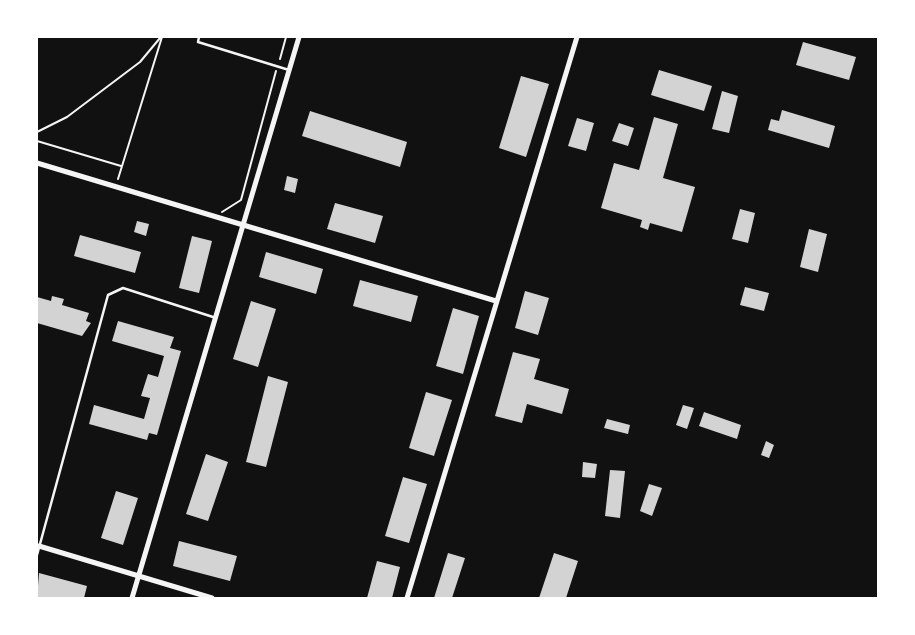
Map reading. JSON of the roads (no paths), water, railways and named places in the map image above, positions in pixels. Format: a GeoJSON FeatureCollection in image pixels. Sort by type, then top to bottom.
{"type":"FeatureCollection","features":[{"type":"Feature","properties":{"kind":"street"},"geometry":{"type":"LineString","coordinates":[[132,598],[213,317],[299,37]]}},
{"type":"Feature","properties":{"kind":"street"},"geometry":{"type":"LineString","coordinates":[[407,598],[577,37]]}},
{"type":"Feature","properties":{"kind":"street"},"geometry":{"type":"LineString","coordinates":[[37,163],[496,301]]}},
{"type":"Feature","properties":{"kind":"street"},"geometry":{"type":"LineString","coordinates":[[39,546],[212,598]]}},
{"type":"Feature","properties":{"kind":"lane"},"geometry":{"type":"LineString","coordinates":[[199,37],[198,42],[289,70]]}},
{"type":"Feature","properties":{"kind":"lane"},"geometry":{"type":"LineString","coordinates":[[37,555],[108,295],[123,288],[213,317]]}}]}
